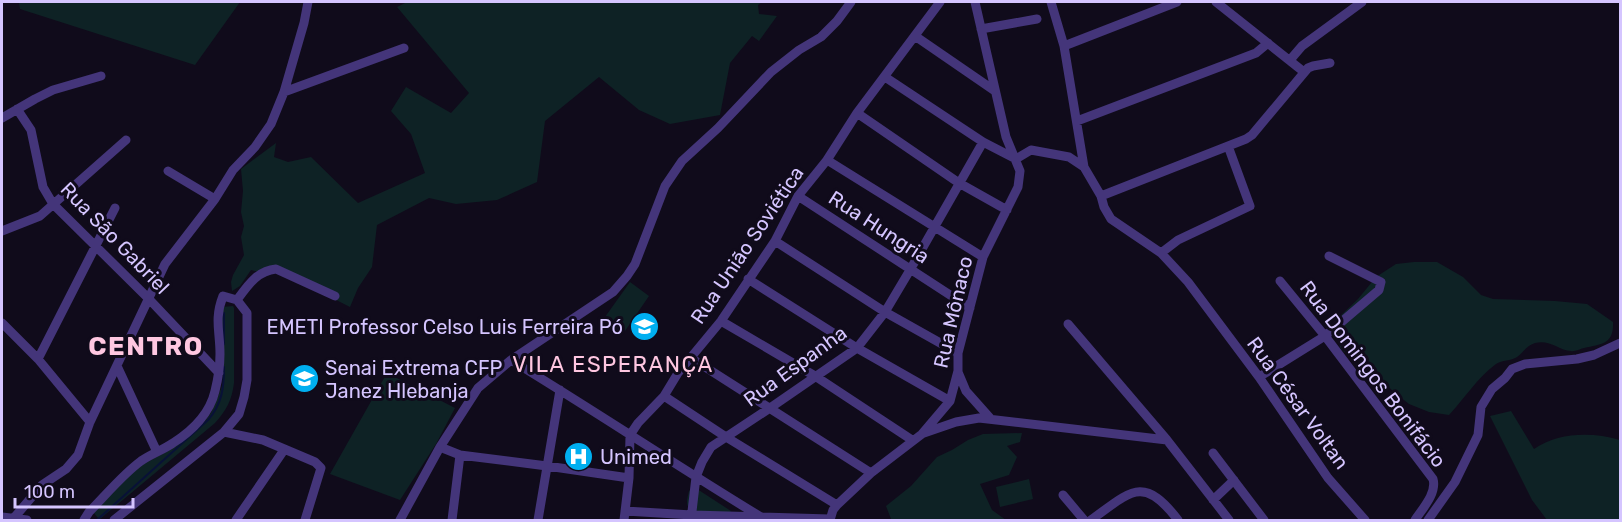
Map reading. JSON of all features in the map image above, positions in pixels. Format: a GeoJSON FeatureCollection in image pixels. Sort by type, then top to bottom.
{"type":"FeatureCollection","features":[{"type":"Feature","properties":{"kind":"street"},"geometry":{"type":"LineString","coordinates":[[13,519],[42,485],[74,461],[90,422],[165,264],[215,199],[233,170],[255,147],[271,124],[284,92],[308,2]]}},
{"type":"Feature","properties":{"kind":"street"},"geometry":{"type":"LineString","coordinates":[[400,520],[440,447],[478,388],[511,360],[613,292],[635,264],[665,186],[682,161],[718,128],[771,72],[799,50],[820,38],[851,2]]}},
{"type":"Feature","properties":{"kind":"street","name":"Rua União Soviética"},"geometry":{"type":"LineString","coordinates":[[630,435],[638,423],[664,396],[678,373],[721,321],[775,241],[798,196],[827,160],[857,113],[940,2]]}},
{"type":"Feature","properties":{"kind":"street","name":"Rua Mônaco"},"geometry":{"type":"LineString","coordinates":[[830,520],[837,505],[871,473],[922,434],[950,401],[958,371],[958,353],[983,257],[1018,187],[1020,171],[1006,137],[975,2]]}},
{"type":"Feature","properties":{"kind":"street"},"geometry":{"type":"LineString","coordinates":[[1051,2],[1064,46],[1084,166]]}},
{"type":"Feature","properties":{"kind":"street"},"geometry":{"type":"LineString","coordinates":[[1064,46],[1177,2]]}},
{"type":"Feature","properties":{"kind":"street"},"geometry":{"type":"LineString","coordinates":[[1216,2],[1305,72]]}},
{"type":"Feature","properties":{"kind":"street"},"geometry":{"type":"LineString","coordinates":[[1290,60],[1302,46],[1356,3]]}},
{"type":"Feature","properties":{"kind":"street"},"geometry":{"type":"LineString","coordinates":[[981,29],[1037,19]]}},
{"type":"Feature","properties":{"kind":"street"},"geometry":{"type":"LineString","coordinates":[[915,36],[995,91]]}},
{"type":"Feature","properties":{"kind":"street"},"geometry":{"type":"LineString","coordinates":[[1077,121],[1256,53],[1268,43]]}},
{"type":"Feature","properties":{"kind":"street"},"geometry":{"type":"LineString","coordinates":[[284,92],[404,48]]}},
{"type":"Feature","properties":{"kind":"street"},"geometry":{"type":"LineString","coordinates":[[1101,196],[1241,142],[1252,135],[1305,72],[1313,66],[1330,63]]}},
{"type":"Feature","properties":{"kind":"street"},"geometry":{"type":"LineString","coordinates":[[2,118],[53,90],[101,76]]}},
{"type":"Feature","properties":{"kind":"street"},"geometry":{"type":"LineString","coordinates":[[885,77],[983,142],[1016,159],[1031,150],[1069,157],[1084,166]]}},
{"type":"Feature","properties":{"kind":"street","name":"Rua São Gabriel"},"geometry":{"type":"LineString","coordinates":[[18,109],[32,130],[43,187],[53,204],[148,298],[219,373]]}},
{"type":"Feature","properties":{"kind":"street"},"geometry":{"type":"LineString","coordinates":[[857,113],[959,183],[1007,210]]}},
{"type":"Feature","properties":{"kind":"street"},"geometry":{"type":"LineString","coordinates":[[2,231],[40,216],[126,140]]}},
{"type":"Feature","properties":{"kind":"street","name":"Rua Espanha"},"geometry":{"type":"LineString","coordinates":[[692,518],[696,477],[711,447],[857,348],[885,312],[983,142]]}},
{"type":"Feature","properties":{"kind":"street"},"geometry":{"type":"LineString","coordinates":[[1161,253],[1178,240],[1250,206],[1228,146]]}},
{"type":"Feature","properties":{"kind":"street"},"geometry":{"type":"LineString","coordinates":[[827,160],[983,257]]}},
{"type":"Feature","properties":{"kind":"street","name":"Rua César Voltan"},"geometry":{"type":"LineString","coordinates":[[1084,166],[1111,219],[1161,253],[1188,282],[1260,377],[1328,478],[1365,520]]}},
{"type":"Feature","properties":{"kind":"street"},"geometry":{"type":"LineString","coordinates":[[168,171],[215,199]]}},
{"type":"Feature","properties":{"kind":"street","name":"Rua Hungria"},"geometry":{"type":"LineString","coordinates":[[798,196],[970,308]]}},
{"type":"Feature","properties":{"kind":"street"},"geometry":{"type":"LineString","coordinates":[[38,359],[115,208]]}},
{"type":"Feature","properties":{"kind":"street"},"geometry":{"type":"LineString","coordinates":[[775,241],[885,312],[958,353]]}},
{"type":"Feature","properties":{"kind":"street"},"geometry":{"type":"LineString","coordinates":[[1260,377],[1325,336],[1379,290],[1381,282],[1329,256]]}},
{"type":"Feature","properties":{"kind":"street"},"geometry":{"type":"LineString","coordinates":[[237,300],[254,278],[276,269],[335,296]]}},
{"type":"Feature","properties":{"kind":"street"},"geometry":{"type":"LineString","coordinates":[[748,279],[857,348],[950,401]]}},
{"type":"Feature","properties":{"kind":"street","name":"Rua Domingos Bonifácio"},"geometry":{"type":"LineString","coordinates":[[1280,281],[1325,336],[1432,478],[1435,486],[1431,496],[1415,520]]}},
{"type":"Feature","properties":{"kind":"street"},"geometry":{"type":"LineString","coordinates":[[84,520],[131,469],[194,428],[204,415],[215,394],[219,373],[217,318],[219,308],[223,296],[237,300],[247,313],[247,380],[239,414],[224,432],[114,520]]}},
{"type":"Feature","properties":{"kind":"street"},"geometry":{"type":"LineString","coordinates":[[721,321],[815,376],[912,440]]}},
{"type":"Feature","properties":{"kind":"street"},"geometry":{"type":"LineString","coordinates":[[2,323],[38,359],[90,422]]}},
{"type":"Feature","properties":{"kind":"street"},"geometry":{"type":"LineString","coordinates":[[1068,324],[1167,440],[1229,520]]}},
{"type":"Feature","properties":{"kind":"street"},"geometry":{"type":"LineString","coordinates":[[1428,520],[1455,482],[1478,435],[1481,407],[1492,389],[1512,369],[1525,364],[1594,355],[1620,343]]}},
{"type":"Feature","properties":{"kind":"street"},"geometry":{"type":"LineString","coordinates":[[691,358],[871,473]]}},
{"type":"Feature","properties":{"kind":"street"},"geometry":{"type":"LineString","coordinates":[[511,360],[761,519]]}},
{"type":"Feature","properties":{"kind":"street"},"geometry":{"type":"LineString","coordinates":[[117,366],[157,452]]}},
{"type":"Feature","properties":{"kind":"street"},"geometry":{"type":"LineString","coordinates":[[958,371],[966,391],[990,418]]}},
{"type":"Feature","properties":{"kind":"street"},"geometry":{"type":"LineString","coordinates":[[538,520],[560,390]]}},
{"type":"Feature","properties":{"kind":"street"},"geometry":{"type":"LineString","coordinates":[[664,396],[837,505]]}},
{"type":"Feature","properties":{"kind":"street"},"geometry":{"type":"LineString","coordinates":[[922,434],[956,422],[990,418],[1167,440]]}},
{"type":"Feature","properties":{"kind":"street"},"geometry":{"type":"LineString","coordinates":[[224,432],[263,440],[315,462],[321,468],[305,520]]}},
{"type":"Feature","properties":{"kind":"street"},"geometry":{"type":"LineString","coordinates":[[630,435],[625,516],[830,520]]}},
{"type":"Feature","properties":{"kind":"street"},"geometry":{"type":"LineString","coordinates":[[440,447],[460,455],[629,478]]}},
{"type":"Feature","properties":{"kind":"street"},"geometry":{"type":"LineString","coordinates":[[236,520],[284,450]]}},
{"type":"Feature","properties":{"kind":"street"},"geometry":{"type":"LineString","coordinates":[[1213,453],[1264,520]]}},
{"type":"Feature","properties":{"kind":"street"},"geometry":{"type":"LineString","coordinates":[[452,520],[460,455]]}},
{"type":"Feature","properties":{"kind":"street"},"geometry":{"type":"LineString","coordinates":[[1213,500],[1234,480]]}},
{"type":"Feature","properties":{"kind":"street"},"geometry":{"type":"LineString","coordinates":[[1091,520],[1126,495],[1142,492],[1152,494],[1159,499],[1178,520]]}},
{"type":"Feature","properties":{"kind":"street"},"geometry":{"type":"LineString","coordinates":[[1063,495],[1084,520]]}},
{"type":"Feature","properties":{"kind":"street"},"geometry":{"type":"LineString","coordinates":[[2,517],[27,520]]}},
{"type":"Feature","properties":{"kind":"green space"},"geometry":{"type":"Polygon","coordinates":[[[19,2],[240,2],[195,65],[20,9],[19,2]]]}},
{"type":"Feature","properties":{"kind":"green space"},"geometry":{"type":"Polygon","coordinates":[[[407,2],[762,2],[758,5],[759,14],[777,16],[759,41],[752,36],[730,63],[720,115],[670,124],[639,110],[599,77],[545,121],[537,182],[497,200],[456,204],[429,198],[377,225],[372,267],[358,288],[350,307],[279,271],[262,273],[251,270],[240,286],[232,291],[233,275],[244,255],[241,237],[244,226],[241,212],[243,191],[241,169],[276,143],[274,157],[288,162],[311,157],[358,203],[425,173],[411,134],[391,111],[406,87],[451,113],[469,93],[397,7],[407,2]]]}},
{"type":"Feature","properties":{"kind":"green space"},"geometry":{"type":"Polygon","coordinates":[[[1437,262],[1463,277],[1481,295],[1493,299],[1587,304],[1613,322],[1611,335],[1606,342],[1574,351],[1545,342],[1532,344],[1517,357],[1498,363],[1489,370],[1449,415],[1429,412],[1409,404],[1372,371],[1353,360],[1341,349],[1333,331],[1336,320],[1358,299],[1376,277],[1396,264],[1437,262]]]}},
{"type":"Feature","properties":{"kind":"green space"},"geometry":{"type":"Polygon","coordinates":[[[630,282],[649,296],[625,331],[605,317],[630,282]]]}},
{"type":"Feature","properties":{"kind":"green space"},"geometry":{"type":"Polygon","coordinates":[[[233,306],[234,383],[232,395],[225,410],[215,423],[100,519],[98,518],[93,512],[134,469],[172,449],[201,426],[211,413],[223,382],[221,308],[233,306]]]}},
{"type":"Feature","properties":{"kind":"green space"},"geometry":{"type":"Polygon","coordinates":[[[387,373],[455,408],[436,444],[400,500],[330,474],[387,373]]]}},
{"type":"Feature","properties":{"kind":"green space"},"geometry":{"type":"Polygon","coordinates":[[[1511,411],[1534,449],[1554,439],[1576,435],[1620,440],[1620,520],[1547,520],[1532,500],[1490,416],[1511,411]]]}},
{"type":"Feature","properties":{"kind":"green space"},"geometry":{"type":"Polygon","coordinates":[[[1022,433],[1020,442],[1007,446],[1017,457],[1009,475],[980,484],[992,510],[1006,520],[889,520],[891,519],[886,506],[911,486],[937,457],[983,434],[1022,433]]]}},
{"type":"Feature","properties":{"kind":"green space"},"geometry":{"type":"Polygon","coordinates":[[[1029,479],[1033,499],[1000,507],[996,487],[1029,479]]]}},
{"type":"Feature","properties":{"kind":"green space"},"geometry":{"type":"Polygon","coordinates":[[[694,487],[731,511],[729,514],[691,509],[687,505],[687,500],[689,491],[694,487]]]}},
{"type":"Feature","properties":{"kind":"waterway"},"geometry":{"type":"LineString","coordinates":[[224,313],[224,344]]}},
{"type":"Feature","properties":{"kind":"waterway"},"geometry":{"type":"LineString","coordinates":[[97,520],[208,420],[221,395],[224,367]]}},
{"type":"Feature","properties":{"kind":"place","name":"EMETI Professor Celso Luis Ferreira Pó"},"geometry":{"type":"Point","coordinates":[644,327]}},
{"type":"Feature","properties":{"kind":"place","name":"Senai Extrema CFP Janez Hlebanja"},"geometry":{"type":"Point","coordinates":[304,379]}},
{"type":"Feature","properties":{"kind":"place","name":"Unimed"},"geometry":{"type":"Point","coordinates":[579,457]}},
{"type":"Feature","properties":{"kind":"district","name":"CENTRO"},"geometry":{"type":"Point","coordinates":[146,346]}},
{"type":"Feature","properties":{"kind":"district","name":"VILA ESPERANÇA"},"geometry":{"type":"Point","coordinates":[613,364]}}]}
